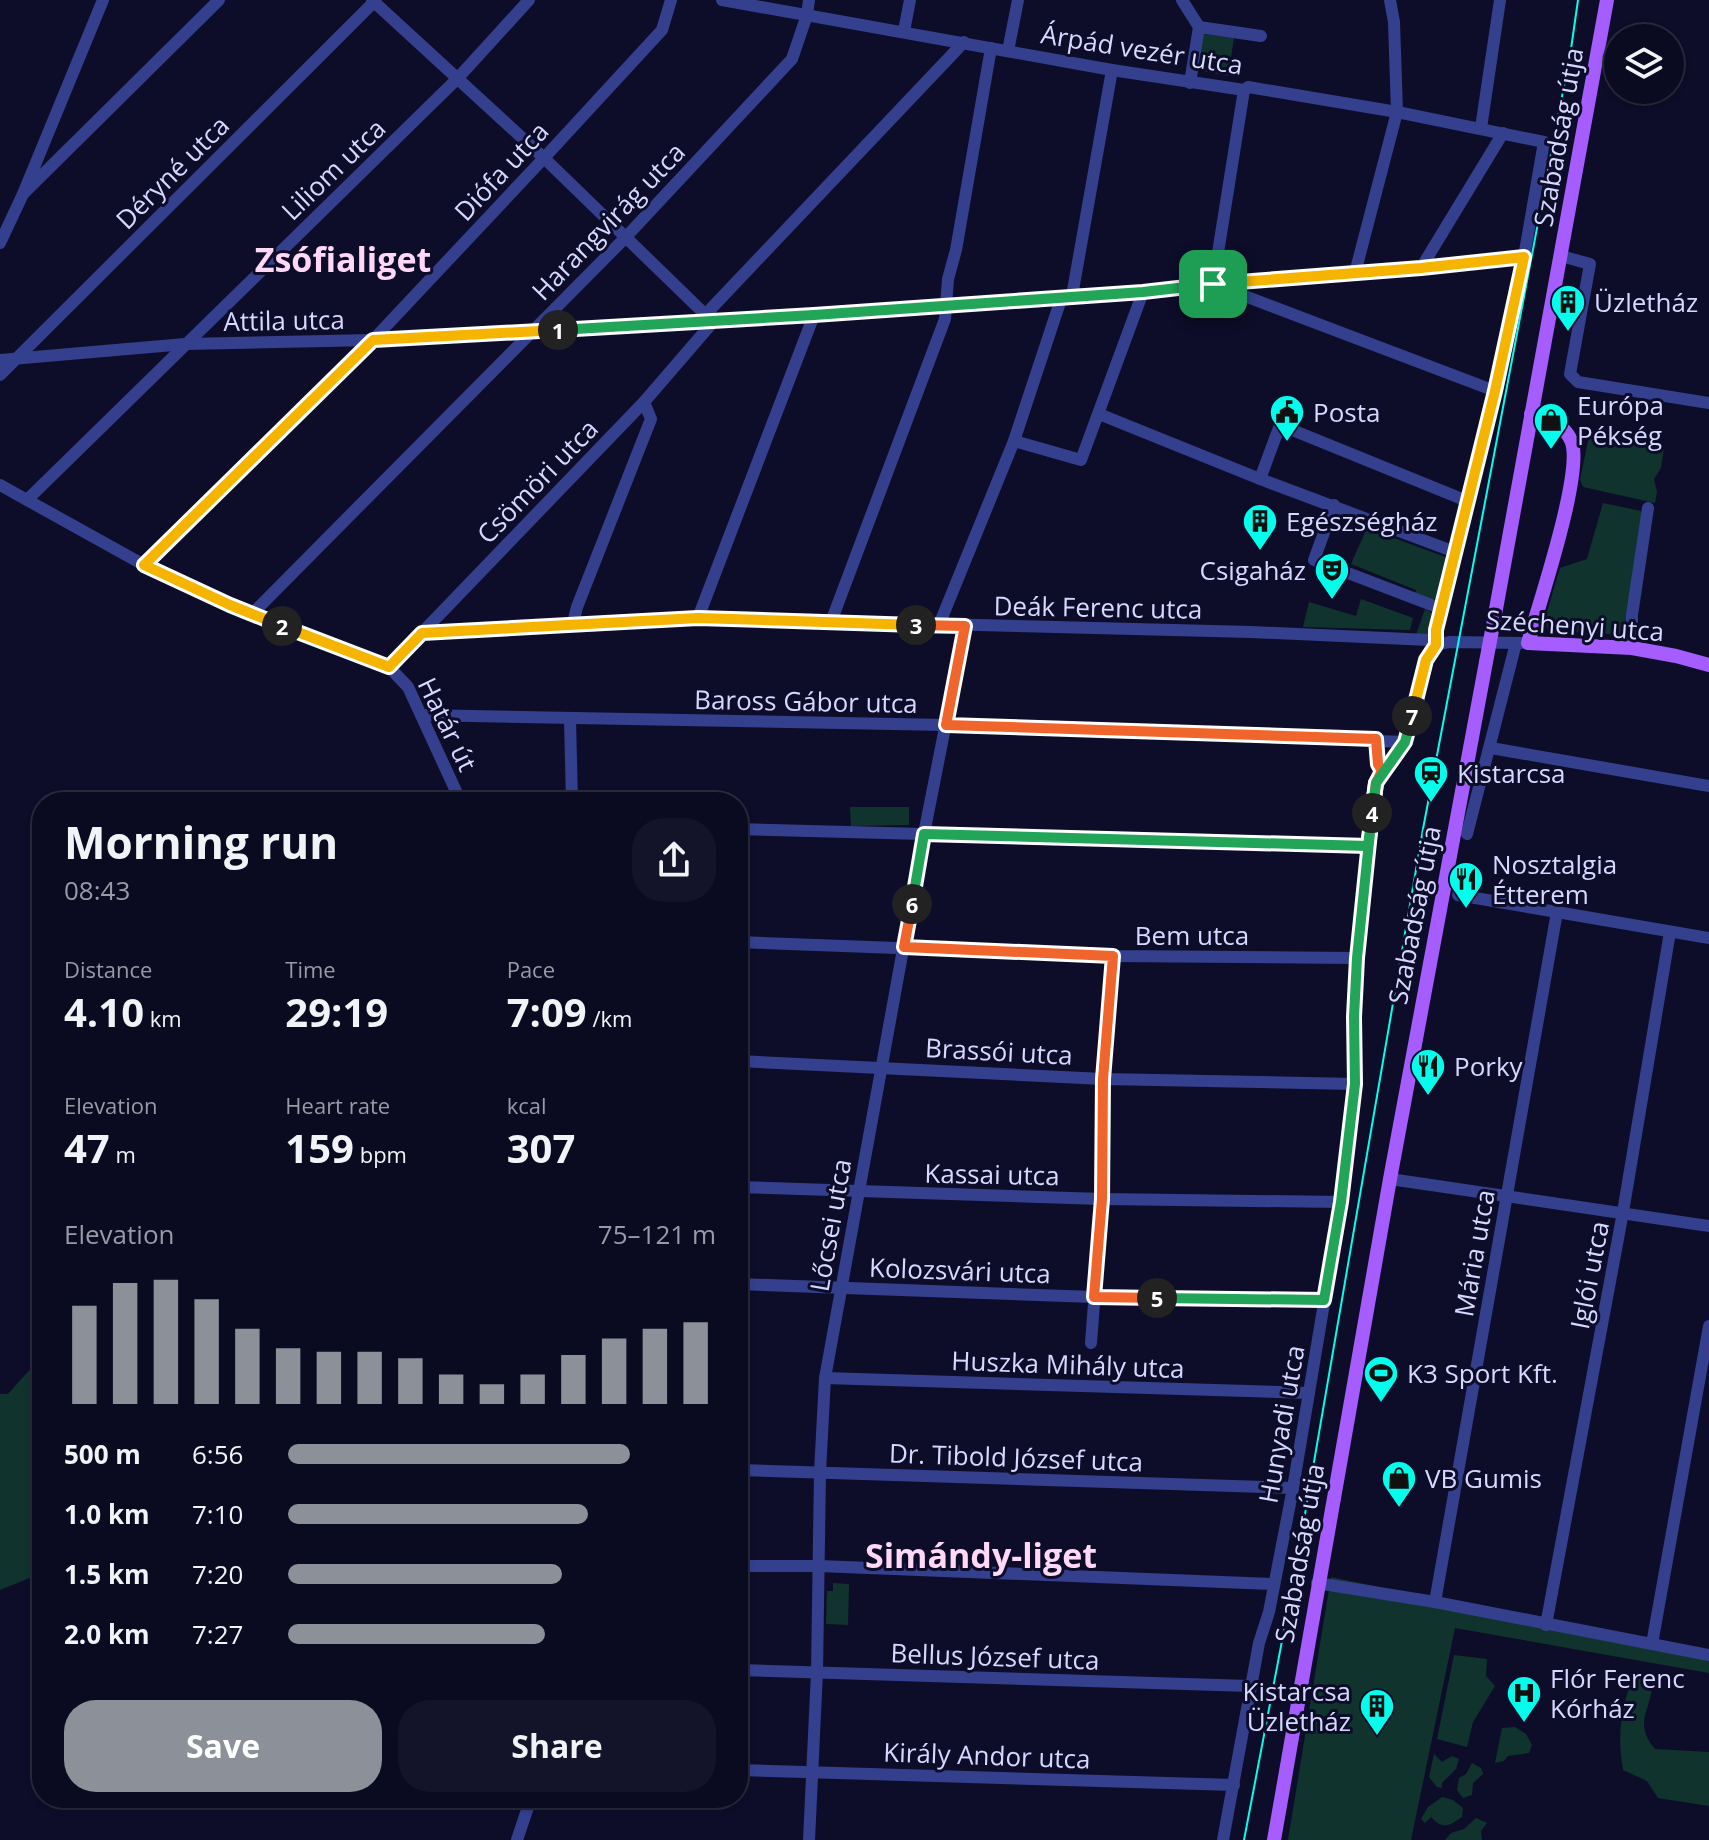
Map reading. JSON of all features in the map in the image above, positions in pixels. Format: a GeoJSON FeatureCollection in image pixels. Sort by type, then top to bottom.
{"type":"FeatureCollection","features":[{"type":"Feature","properties":{"kind":"main road","name":"Szabadság útja"},"geometry":{"type":"LineString","coordinates":[[1274,1840],[1390,1179],[1607,0]]}},
{"type":"Feature","properties":{"kind":"main road"},"geometry":{"type":"LineString","coordinates":[[1522,643],[1570,492],[1574,461],[1573,444],[1565,431],[1559,425],[1531,414]]}},
{"type":"Feature","properties":{"kind":"main road","name":"Széchenyi utca"},"geometry":{"type":"LineString","coordinates":[[1522,643],[1632,648],[1709,665]]}},
{"type":"Feature","properties":{"kind":"street"},"geometry":{"type":"LineString","coordinates":[[0,243],[103,0]]}},
{"type":"Feature","properties":{"kind":"street"},"geometry":{"type":"LineString","coordinates":[[23,194],[219,0]]}},
{"type":"Feature","properties":{"kind":"street","name":"Liliom utca"},"geometry":{"type":"LineString","coordinates":[[27,500],[457,79],[529,0]]}},
{"type":"Feature","properties":{"kind":"street","name":"Diófa utca"},"geometry":{"type":"LineString","coordinates":[[144,565],[373,340],[544,158],[662,30],[671,0]]}},
{"type":"Feature","properties":{"kind":"street","name":"Árpád vezér utca"},"geometry":{"type":"LineString","coordinates":[[722,0],[1190,83],[1244,90],[1248,87],[1397,112],[1544,142],[1543,152]]}},
{"type":"Feature","properties":{"kind":"street","name":"Harangvirág utca"},"geometry":{"type":"LineString","coordinates":[[252,614],[625,238],[792,59],[809,0]]}},
{"type":"Feature","properties":{"kind":"street"},"geometry":{"type":"LineString","coordinates":[[904,31],[910,0]]}},
{"type":"Feature","properties":{"kind":"street"},"geometry":{"type":"LineString","coordinates":[[1008,51],[1018,0]]}},
{"type":"Feature","properties":{"kind":"street"},"geometry":{"type":"LineString","coordinates":[[1182,0],[1199,27],[1190,83]]}},
{"type":"Feature","properties":{"kind":"street"},"geometry":{"type":"LineString","coordinates":[[1355,273],[1397,112],[1394,22],[1390,0]]}},
{"type":"Feature","properties":{"kind":"street"},"geometry":{"type":"LineString","coordinates":[[1481,128],[1500,0]]}},
{"type":"Feature","properties":{"kind":"street"},"geometry":{"type":"LineString","coordinates":[[374,1],[544,158],[709,319]]}},
{"type":"Feature","properties":{"kind":"street","name":"Déryné utca"},"geometry":{"type":"LineString","coordinates":[[0,375],[374,1]]}},
{"type":"Feature","properties":{"kind":"street"},"geometry":{"type":"LineString","coordinates":[[1199,27],[1261,36]]}},
{"type":"Feature","properties":{"kind":"street","name":"Csömöri utca"},"geometry":{"type":"LineString","coordinates":[[389,667],[644,402],[709,319],[964,42]]}},
{"type":"Feature","properties":{"kind":"street"},"geometry":{"type":"LineString","coordinates":[[831,622],[945,319],[948,279],[956,250],[991,48]]}},
{"type":"Feature","properties":{"kind":"street"},"geometry":{"type":"LineString","coordinates":[[939,625],[1014,441],[1067,296],[1112,70]]}},
{"type":"Feature","properties":{"kind":"street"},"geometry":{"type":"LineString","coordinates":[[1244,90],[1213,284],[1495,391]]}},
{"type":"Feature","properties":{"kind":"street"},"geometry":{"type":"LineString","coordinates":[[1421,268],[1503,133]]}},
{"type":"Feature","properties":{"kind":"street","name":"Hunyadi utca"},"geometry":{"type":"LineString","coordinates":[[1223,1840],[1250,1686],[1293,1488],[1341,1202],[1355,1084],[1357,958],[1376,783],[1405,742],[1426,660],[1436,645],[1436,630],[1495,391],[1543,152]]}},
{"type":"Feature","properties":{"kind":"street"},"geometry":{"type":"LineString","coordinates":[[1561,256],[1590,264],[1570,374],[1572,378],[1578,382],[1709,403]]}},
{"type":"Feature","properties":{"kind":"street","name":"Attila utca"},"geometry":{"type":"LineString","coordinates":[[0,360],[185,344],[373,340],[814,315],[1143,292],[1524,257]]}},
{"type":"Feature","properties":{"kind":"street"},"geometry":{"type":"LineString","coordinates":[[1014,441],[1081,460],[1143,292]]}},
{"type":"Feature","properties":{"kind":"street"},"geometry":{"type":"LineString","coordinates":[[698,618],[814,315]]}},
{"type":"Feature","properties":{"kind":"street"},"geometry":{"type":"LineString","coordinates":[[573,623],[651,419],[644,402]]}},
{"type":"Feature","properties":{"kind":"street"},"geometry":{"type":"LineString","coordinates":[[1099,414],[1260,479],[1455,552]]}},
{"type":"Feature","properties":{"kind":"street"},"geometry":{"type":"LineString","coordinates":[[1260,479],[1280,425],[1467,501]]}},
{"type":"Feature","properties":{"kind":"street","name":"Határ út"},"geometry":{"type":"LineString","coordinates":[[0,485],[144,565],[252,614],[389,667],[405,682],[456,792]]}},
{"type":"Feature","properties":{"kind":"street"},"geometry":{"type":"LineString","coordinates":[[1334,505],[1314,560],[1442,609]]}},
{"type":"Feature","properties":{"kind":"street"},"geometry":{"type":"LineString","coordinates":[[1632,648],[1632,615],[1648,508]]}},
{"type":"Feature","properties":{"kind":"street","name":"Deák Ferenc utca"},"geometry":{"type":"LineString","coordinates":[[422,633],[698,618],[1251,632],[1429,640],[1436,645]]}},
{"type":"Feature","properties":{"kind":"street","name":"Lőcsei utca"},"geometry":{"type":"LineString","coordinates":[[809,1840],[825,1378],[965,626]]}},
{"type":"Feature","properties":{"kind":"street","name":"Széchenyi utca"},"geometry":{"type":"LineString","coordinates":[[1436,645],[1449,642],[1522,643]]}},
{"type":"Feature","properties":{"kind":"street"},"geometry":{"type":"LineString","coordinates":[[1467,834],[1522,643]]}},
{"type":"Feature","properties":{"kind":"street","name":"Baross Gábor utca"},"geometry":{"type":"LineString","coordinates":[[421,715],[946,725],[1405,742]]}},
{"type":"Feature","properties":{"kind":"street"},"geometry":{"type":"LineString","coordinates":[[570,719],[572,792]]}},
{"type":"Feature","properties":{"kind":"street"},"geometry":{"type":"LineString","coordinates":[[1376,739],[1378,764],[1382,771]]}},
{"type":"Feature","properties":{"kind":"street"},"geometry":{"type":"LineString","coordinates":[[1491,748],[1709,786]]}},
{"type":"Feature","properties":{"kind":"street"},"geometry":{"type":"LineString","coordinates":[[748,829],[1368,846]]}},
{"type":"Feature","properties":{"kind":"street"},"geometry":{"type":"LineString","coordinates":[[1458,895],[1709,938]]}},
{"type":"Feature","properties":{"kind":"street","name":"Mária utca"},"geometry":{"type":"LineString","coordinates":[[1435,1602],[1557,912]]}},
{"type":"Feature","properties":{"kind":"street","name":"Iglói utca"},"geometry":{"type":"LineString","coordinates":[[1546,1625],[1623,1212],[1670,932]]}},
{"type":"Feature","properties":{"kind":"street","name":"Bem utca"},"geometry":{"type":"LineString","coordinates":[[748,942],[1113,956],[1357,958]]}},
{"type":"Feature","properties":{"kind":"street"},"geometry":{"type":"LineString","coordinates":[[1091,1343],[1102,1199],[1103,1079],[1113,956]]}},
{"type":"Feature","properties":{"kind":"street","name":"Brassói utca"},"geometry":{"type":"LineString","coordinates":[[748,1061],[1103,1079],[1355,1084]]}},
{"type":"Feature","properties":{"kind":"street"},"geometry":{"type":"LineString","coordinates":[[1390,1179],[1709,1226]]}},
{"type":"Feature","properties":{"kind":"street","name":"Kassai utca"},"geometry":{"type":"LineString","coordinates":[[748,1187],[1102,1199],[1341,1202]]}},
{"type":"Feature","properties":{"kind":"street","name":"Kolozsvári utca"},"geometry":{"type":"LineString","coordinates":[[748,1284],[1094,1297],[1324,1300]]}},
{"type":"Feature","properties":{"kind":"street"},"geometry":{"type":"LineString","coordinates":[[1652,1644],[1709,1326]]}},
{"type":"Feature","properties":{"kind":"street","name":"Huszka Mihály utca"},"geometry":{"type":"LineString","coordinates":[[825,1378],[1309,1393]]}},
{"type":"Feature","properties":{"kind":"street","name":"Dr. Tibold József utca"},"geometry":{"type":"LineString","coordinates":[[748,1470],[1293,1488]]}},
{"type":"Feature","properties":{"kind":"street"},"geometry":{"type":"LineString","coordinates":[[748,1566],[819,1566],[1274,1584]]}},
{"type":"Feature","properties":{"kind":"street"},"geometry":{"type":"LineString","coordinates":[[1317,1583],[1435,1602],[1709,1655]]}},
{"type":"Feature","properties":{"kind":"street","name":"Bellus József utca"},"geometry":{"type":"LineString","coordinates":[[748,1670],[1250,1686]]}},
{"type":"Feature","properties":{"kind":"street","name":"Király Andor utca"},"geometry":{"type":"LineString","coordinates":[[748,1770],[1234,1785]]}},
{"type":"Feature","properties":{"kind":"street"},"geometry":{"type":"LineString","coordinates":[[517,1840],[528,1808]]}},
{"type":"Feature","properties":{"kind":"green space"},"geometry":{"type":"Polygon","coordinates":[[[1203,34],[1234,38],[1228,76],[1197,70],[1203,34]]]}},
{"type":"Feature","properties":{"kind":"green space"},"geometry":{"type":"Polygon","coordinates":[[[1589,436],[1664,448],[1661,468],[1654,479],[1657,492],[1655,503],[1583,487],[1580,480],[1589,436]]]}},
{"type":"Feature","properties":{"kind":"green space"},"geometry":{"type":"Polygon","coordinates":[[[1603,503],[1641,511],[1644,523],[1627,635],[1549,631],[1544,622],[1560,568],[1587,559],[1603,503]]]}},
{"type":"Feature","properties":{"kind":"green space"},"geometry":{"type":"Polygon","coordinates":[[[1367,528],[1448,558],[1440,596],[1429,602],[1415,595],[1416,590],[1351,564],[1367,528]]]}},
{"type":"Feature","properties":{"kind":"green space"},"geometry":{"type":"Polygon","coordinates":[[[1361,599],[1413,618],[1410,630],[1303,627],[1309,602],[1356,616],[1361,599]]]}},
{"type":"Feature","properties":{"kind":"green space"},"geometry":{"type":"Polygon","coordinates":[[[1425,609],[1434,614],[1430,635],[1416,635],[1425,609]]]}},
{"type":"Feature","properties":{"kind":"green space"},"geometry":{"type":"Polygon","coordinates":[[[850,807],[909,807],[909,825],[851,826],[850,807]]]}},
{"type":"Feature","properties":{"kind":"green space"},"geometry":{"type":"Polygon","coordinates":[[[32,1367],[32,1577],[0,1590],[0,1394],[8,1394],[32,1367]]]}},
{"type":"Feature","properties":{"kind":"green space"},"geometry":{"type":"Polygon","coordinates":[[[1331,1577],[1709,1655],[1709,1673],[1455,1628],[1411,1840],[1288,1840],[1331,1577]]]}},
{"type":"Feature","properties":{"kind":"green space"},"geometry":{"type":"Polygon","coordinates":[[[833,1583],[849,1584],[848,1625],[826,1624],[827,1591],[833,1591],[833,1583]]]}},
{"type":"Feature","properties":{"kind":"green space"},"geometry":{"type":"Polygon","coordinates":[[[1454,1655],[1487,1659],[1486,1676],[1495,1686],[1473,1722],[1467,1747],[1437,1739],[1454,1655]]]}},
{"type":"Feature","properties":{"kind":"green space"},"geometry":{"type":"Polygon","coordinates":[[[1633,1676],[1652,1678],[1644,1722],[1648,1739],[1655,1749],[1709,1752],[1709,1806],[1658,1798],[1647,1781],[1623,1770],[1621,1722],[1633,1676]]]}},
{"type":"Feature","properties":{"kind":"green space"},"geometry":{"type":"Polygon","coordinates":[[[1515,1727],[1526,1734],[1532,1745],[1529,1753],[1508,1756],[1504,1761],[1495,1763],[1502,1728],[1515,1727]]]}},
{"type":"Feature","properties":{"kind":"green space"},"geometry":{"type":"Polygon","coordinates":[[[1434,1754],[1442,1762],[1452,1756],[1459,1759],[1456,1769],[1442,1783],[1442,1788],[1437,1787],[1429,1777],[1434,1754]]]}},
{"type":"Feature","properties":{"kind":"green space"},"geometry":{"type":"Polygon","coordinates":[[[1472,1763],[1481,1768],[1483,1774],[1473,1783],[1472,1795],[1463,1798],[1457,1790],[1459,1778],[1466,1774],[1472,1763]]]}},
{"type":"Feature","properties":{"kind":"green space"},"geometry":{"type":"Polygon","coordinates":[[[1442,1797],[1453,1800],[1463,1808],[1462,1817],[1446,1825],[1439,1824],[1431,1817],[1425,1823],[1421,1819],[1428,1807],[1442,1797]]]}},
{"type":"Feature","properties":{"kind":"green space"},"geometry":{"type":"Polygon","coordinates":[[[1476,1818],[1487,1823],[1481,1831],[1482,1840],[1445,1840],[1451,1833],[1464,1829],[1476,1818]]]}},
{"type":"Feature","properties":{"kind":"tram line"},"geometry":{"type":"LineString","coordinates":[[1244,1840],[1294,1578],[1423,829],[1578,0]]}},
{"type":"Feature","properties":{"kind":"place","name":"Üzletház"},"geometry":{"type":"Point","coordinates":[1568,333]}},
{"type":"Feature","properties":{"kind":"place","name":"Posta"},"geometry":{"type":"Point","coordinates":[1287,443]}},
{"type":"Feature","properties":{"kind":"place","name":"Európa Pékség"},"geometry":{"type":"Point","coordinates":[1551,451]}},
{"type":"Feature","properties":{"kind":"place","name":"Egészségház"},"geometry":{"type":"Point","coordinates":[1260,552]}},
{"type":"Feature","properties":{"kind":"place","name":"Csigaház"},"geometry":{"type":"Point","coordinates":[1332,601]}},
{"type":"Feature","properties":{"kind":"place","name":"Kistarcsa"},"geometry":{"type":"Point","coordinates":[1431,804]}},
{"type":"Feature","properties":{"kind":"place","name":"Nosztalgia Étterem"},"geometry":{"type":"Point","coordinates":[1466,910]}},
{"type":"Feature","properties":{"kind":"place","name":"Porky"},"geometry":{"type":"Point","coordinates":[1428,1097]}},
{"type":"Feature","properties":{"kind":"place","name":"K3 Sport Kft."},"geometry":{"type":"Point","coordinates":[1381,1404]}},
{"type":"Feature","properties":{"kind":"place","name":"VB Gumis"},"geometry":{"type":"Point","coordinates":[1399,1509]}},
{"type":"Feature","properties":{"kind":"place","name":"Flór Ferenc Kórház"},"geometry":{"type":"Point","coordinates":[1524,1724]}},
{"type":"Feature","properties":{"kind":"place","name":"Kistarcsa Üzletház"},"geometry":{"type":"Point","coordinates":[1377,1737]}},
{"type":"Feature","properties":{"kind":"district","name":"Zsófialiget"},"geometry":{"type":"Point","coordinates":[343,259]}},
{"type":"Feature","properties":{"kind":"district","name":"Simándy-liget"},"geometry":{"type":"Point","coordinates":[981,1555]}},
{"type":"Feature","properties":{"kind":"route"},"geometry":{"type":"LineString","coordinates":[[1213,284],[1143,292],[713,322],[373,340],[144,565],[230,605],[389,667],[422,633],[698,618],[965,626],[946,725],[1376,739],[1378,764],[1382,771],[1376,783],[1357,958],[1355,1084],[1341,1202],[1324,1300],[1094,1297],[1102,1199],[1103,1079],[1113,956],[904,947],[924,834],[1368,846],[1376,783],[1407,737],[1426,660],[1436,645],[1436,630],[1495,391],[1524,257],[1213,284]]}}]}
